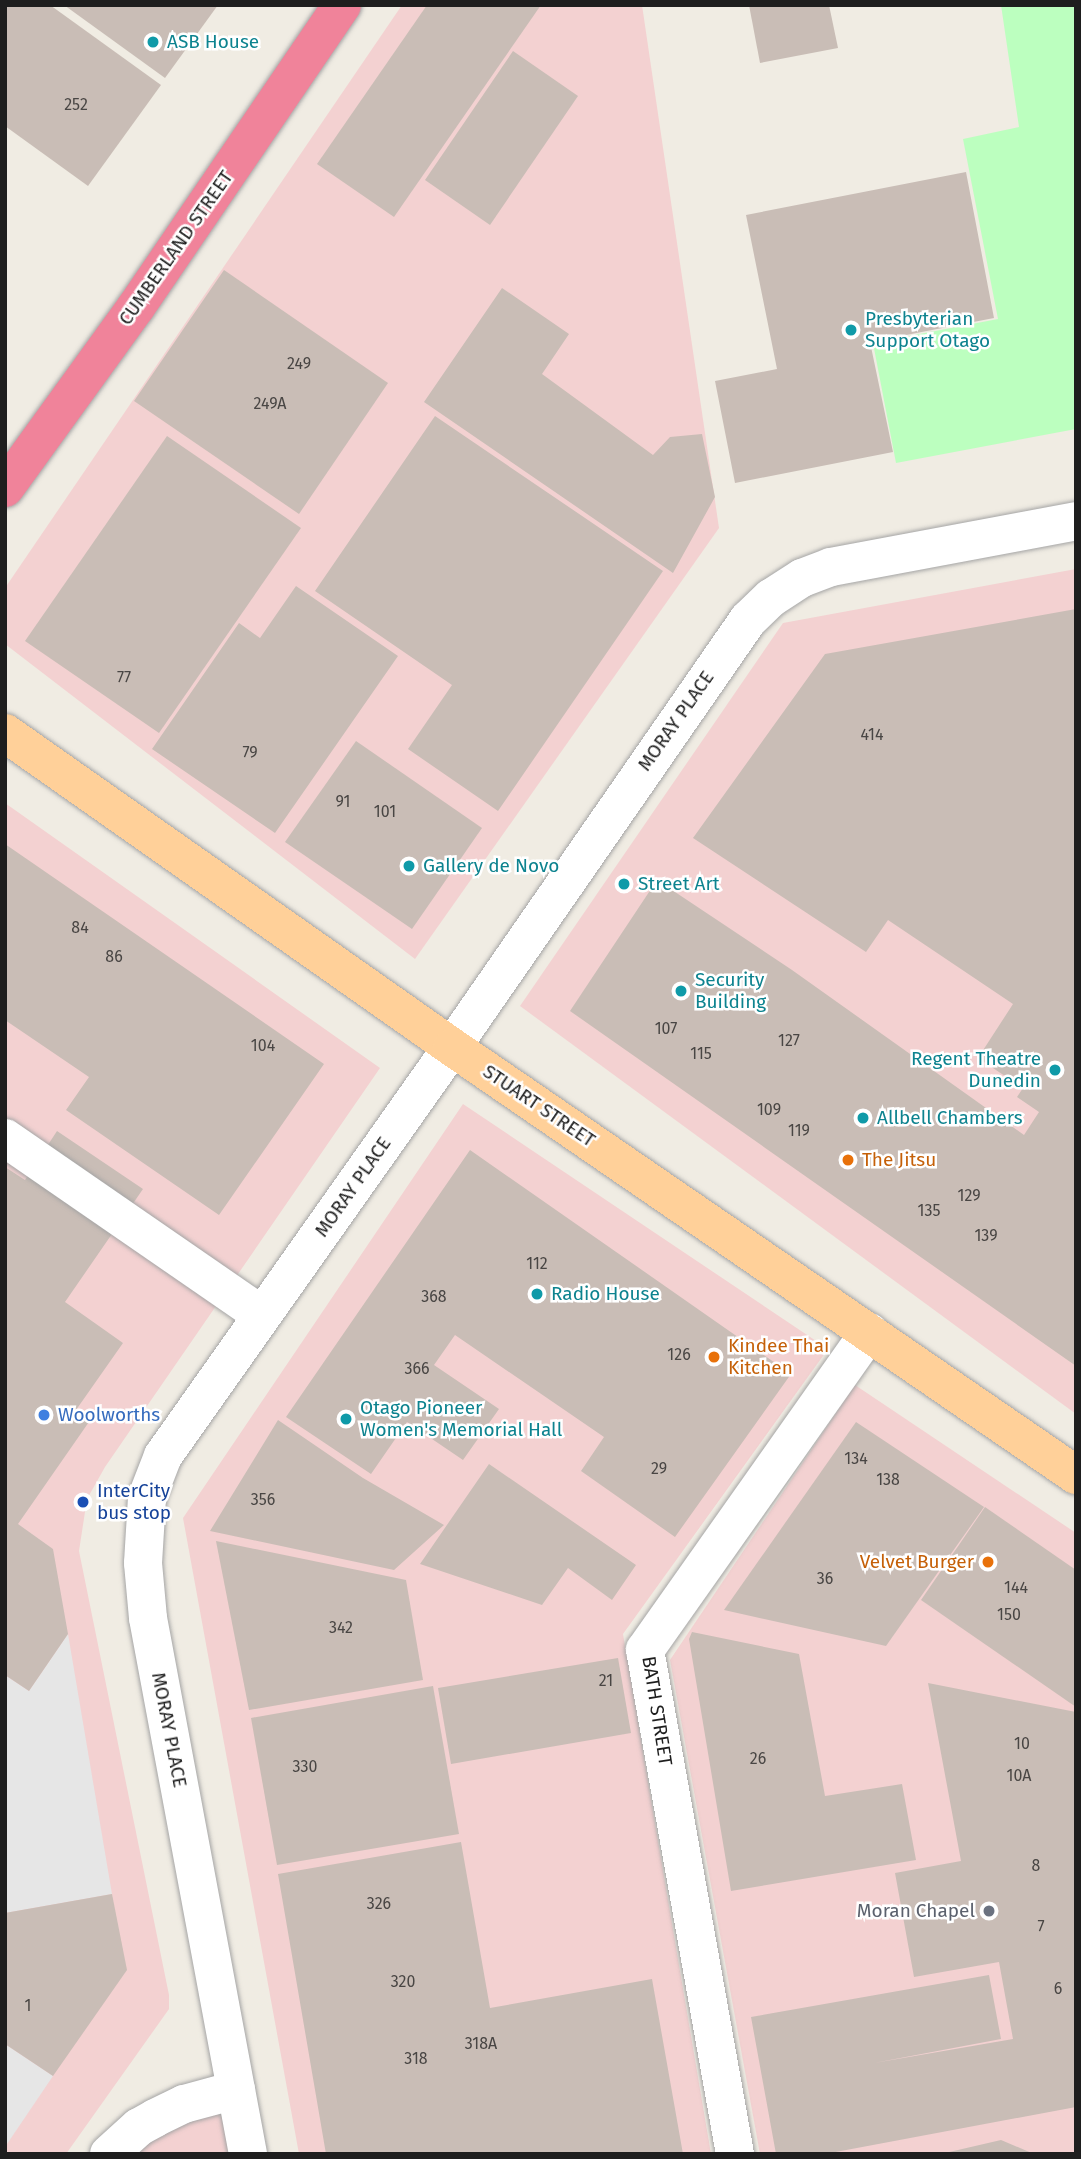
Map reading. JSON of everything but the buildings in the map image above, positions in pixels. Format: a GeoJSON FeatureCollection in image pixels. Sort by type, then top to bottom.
{"type":"FeatureCollection","features":[{"type":"Feature","properties":{"kind":"highway","name":"CUMBERLAND STREET"},"geometry":{"type":"LineString","coordinates":[[5,488],[136,307],[342,5]]}},
{"type":"Feature","properties":{"kind":"main road","name":"STUART STREET"},"geometry":{"type":"LineString","coordinates":[[5,733],[452,1047],[1076,1475]]}},
{"type":"Feature","properties":{"kind":"street","name":"MORAY PLACE"},"geometry":{"type":"LineString","coordinates":[[247,2154],[148,1618],[143,1563],[147,1497],[163,1456],[452,1047],[726,648],[748,620],[771,598],[802,578],[831,568],[1076,521]]}},
{"type":"Feature","properties":{"kind":"street"},"geometry":{"type":"LineString","coordinates":[[5,1138],[262,1315]]}},
{"type":"Feature","properties":{"kind":"street","name":"BATH STREET"},"geometry":{"type":"LineString","coordinates":[[735,2154],[645,1650],[869,1332]]}},
{"type":"Feature","properties":{"kind":"street"},"geometry":{"type":"LineString","coordinates":[[108,2154],[139,2127],[155,2118],[184,2104],[236,2090]]}},
{"type":"Feature","properties":{"kind":"shaded area"},"geometry":{"type":"Polygon","coordinates":[[[402,5],[642,5],[719,528],[415,959],[5,644],[5,588],[402,5]]]}},
{"type":"Feature","properties":{"kind":"shaded area"},"geometry":{"type":"Polygon","coordinates":[[[1076,569],[1076,1414],[520,1006],[783,623],[1076,569]]]}},
{"type":"Feature","properties":{"kind":"shaded area"},"geometry":{"type":"Polygon","coordinates":[[[5,803],[380,1068],[105,1467],[87,1499],[79,1551],[169,1995],[169,2009],[66,2154],[5,2154],[5,803]]]}},
{"type":"Feature","properties":{"kind":"shaded area"},"geometry":{"type":"Polygon","coordinates":[[[463,1104],[828,1349],[623,1634],[711,2154],[299,2154],[183,1518],[463,1104]]]}},
{"type":"Feature","properties":{"kind":"shaded area"},"geometry":{"type":"Polygon","coordinates":[[[855,1385],[1076,1533],[1076,2154],[760,2154],[670,1660],[855,1385]]]}},
{"type":"Feature","properties":{"kind":"shaded area"},"geometry":{"type":"Polygon","coordinates":[[[68,1634],[112,1894],[5,1913],[5,1675],[29,1691],[68,1634]]]}},
{"type":"Feature","properties":{"kind":"shaded area"},"geometry":{"type":"Polygon","coordinates":[[[5,2044],[53,2076],[5,2147],[5,2044]]]}},
{"type":"Feature","properties":{"kind":"shaded area"},"geometry":{"type":"Polygon","coordinates":[[[236,2090],[248,2154],[109,2154],[236,2090]]]}},
{"type":"Feature","properties":{"kind":"green space"},"geometry":{"type":"Polygon","coordinates":[[[1001,5],[1076,5],[1076,429],[896,463],[873,343],[998,319],[963,139],[1019,127],[1001,5]]]}},
{"type":"Feature","properties":{"kind":"place","name":"ASB House"},"geometry":{"type":"Point","coordinates":[153,42]}},
{"type":"Feature","properties":{"kind":"place","name":"Presbyterian Support Otago"},"geometry":{"type":"Point","coordinates":[851,330]}},
{"type":"Feature","properties":{"kind":"place","name":"Gallery de Novo"},"geometry":{"type":"Point","coordinates":[409,866]}},
{"type":"Feature","properties":{"kind":"place","name":"Street Art"},"geometry":{"type":"Point","coordinates":[624,884]}},
{"type":"Feature","properties":{"kind":"place","name":"Security Building"},"geometry":{"type":"Point","coordinates":[681,991]}},
{"type":"Feature","properties":{"kind":"place","name":"Regent Theatre Dunedin"},"geometry":{"type":"Point","coordinates":[1055,1070]}},
{"type":"Feature","properties":{"kind":"place","name":"Allbell Chambers"},"geometry":{"type":"Point","coordinates":[863,1118]}},
{"type":"Feature","properties":{"kind":"place","name":"The Jitsu"},"geometry":{"type":"Point","coordinates":[848,1160]}},
{"type":"Feature","properties":{"kind":"place","name":"Radio House"},"geometry":{"type":"Point","coordinates":[537,1294]}},
{"type":"Feature","properties":{"kind":"place","name":"Kindee Thai Kitchen"},"geometry":{"type":"Point","coordinates":[714,1357]}},
{"type":"Feature","properties":{"kind":"place","name":"Woolworths"},"geometry":{"type":"Point","coordinates":[44,1415]}},
{"type":"Feature","properties":{"kind":"place","name":"Otago Pioneer Women's Memorial Hall"},"geometry":{"type":"Point","coordinates":[346,1419]}},
{"type":"Feature","properties":{"kind":"place","name":"InterCity bus stop"},"geometry":{"type":"Point","coordinates":[83,1502]}},
{"type":"Feature","properties":{"kind":"place","name":"Velvet Burger"},"geometry":{"type":"Point","coordinates":[988,1562]}},
{"type":"Feature","properties":{"kind":"place","name":"Moran Chapel"},"geometry":{"type":"Point","coordinates":[989,1911]}}]}
